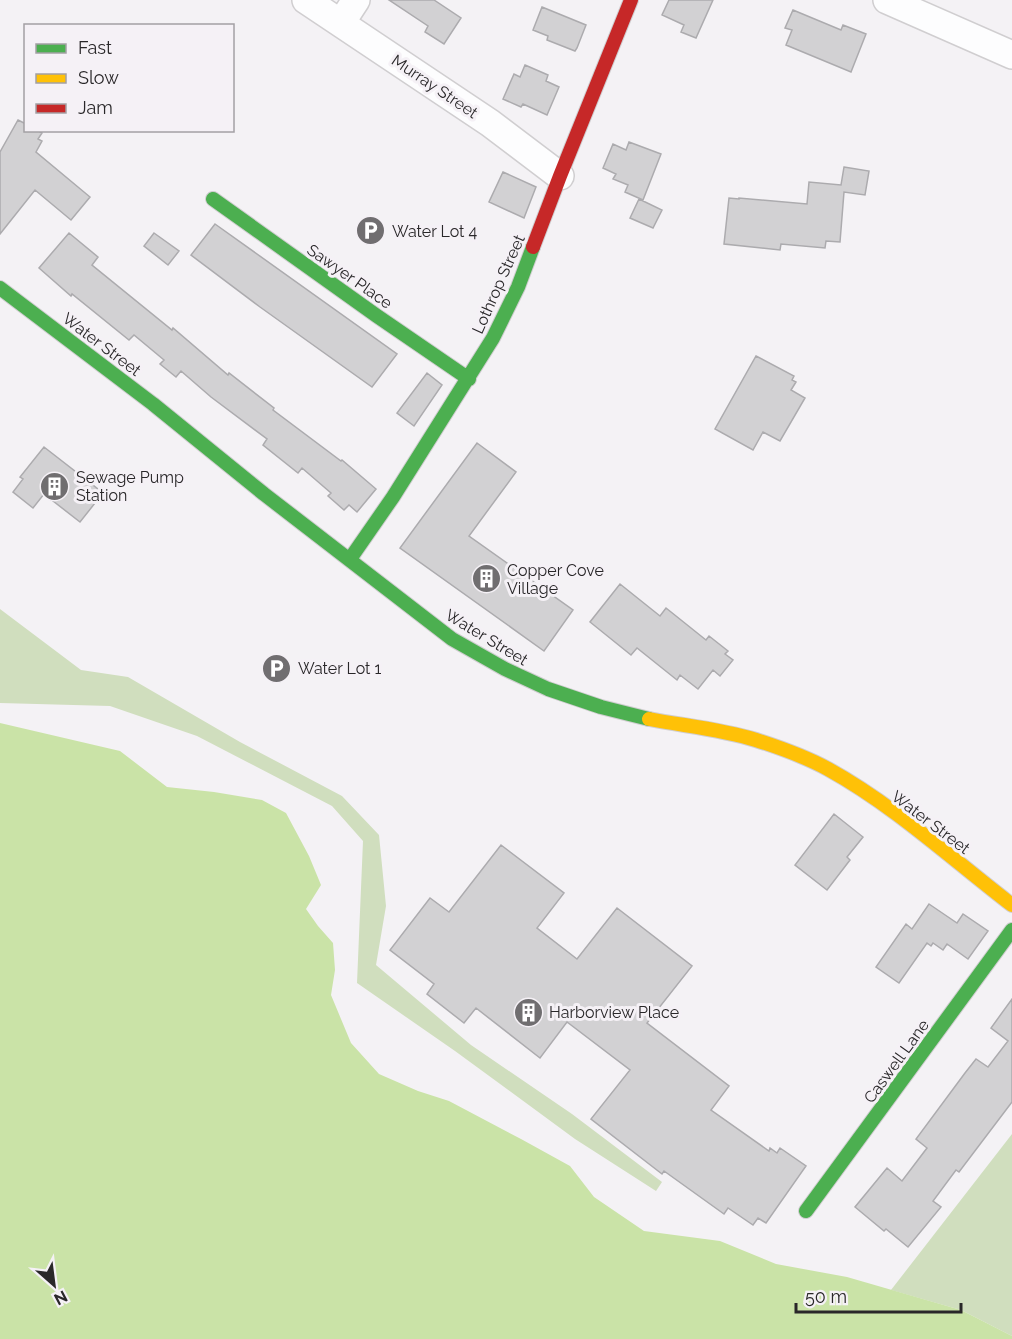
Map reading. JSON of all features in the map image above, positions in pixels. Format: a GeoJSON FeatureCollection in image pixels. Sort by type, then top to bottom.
{"type":"FeatureCollection","features":[{"type":"Feature","properties":{"kind":"street","name":"Murray Street"},"geometry":{"type":"LineString","coordinates":[[306,0],[490,123],[560,176]]}},
{"type":"Feature","properties":{"kind":"street"},"geometry":{"type":"LineString","coordinates":[[341,23],[356,0]]}},
{"type":"Feature","properties":{"kind":"street","name":"Lothrop Street"},"geometry":{"type":"LineString","coordinates":[[350,559],[393,497],[493,338],[518,287],[631,0]]}},
{"type":"Feature","properties":{"kind":"street"},"geometry":{"type":"LineString","coordinates":[[901,3],[1012,55]]}},
{"type":"Feature","properties":{"kind":"street","name":"Sawyer Place"},"geometry":{"type":"LineString","coordinates":[[213,199],[469,379]]}},
{"type":"Feature","properties":{"kind":"street","name":"Water Street"},"geometry":{"type":"LineString","coordinates":[[0,288],[144,397],[264,494],[452,639],[524,679],[576,699],[629,715],[699,727],[755,740],[835,773],[895,814],[1012,905]]}},
{"type":"Feature","properties":{"kind":"street","name":"Caswell Lane"},"geometry":{"type":"LineString","coordinates":[[806,1211],[1012,930]]}},
{"type":"Feature","properties":{"kind":"shaded area"},"geometry":{"type":"Polygon","coordinates":[[[0,609],[81,670],[128,677],[240,742],[342,796],[379,835],[386,906],[376,965],[471,1045],[572,1114],[662,1182],[656,1191],[575,1139],[357,983],[363,841],[332,806],[197,736],[110,706],[0,703],[0,609]]]}},
{"type":"Feature","properties":{"kind":"shaded area"},"geometry":{"type":"Polygon","coordinates":[[[0,723],[120,751],[167,787],[262,800],[286,813],[309,856],[321,885],[306,909],[333,943],[335,970],[331,995],[351,1043],[379,1074],[418,1091],[449,1101],[570,1166],[594,1197],[644,1231],[720,1241],[776,1264],[847,1277],[961,1310],[1012,1336],[1012,1339],[0,1339],[0,723]]]}},
{"type":"Feature","properties":{"kind":"shaded area"},"geometry":{"type":"Polygon","coordinates":[[[1012,1134],[1012,1336],[961,1310],[891,1290],[1012,1134]]]}},
{"type":"Feature","properties":{"kind":"building"},"geometry":{"type":"Polygon","coordinates":[[[389,0],[434,0],[461,18],[444,44],[425,32],[428,26],[389,0]]]}},
{"type":"Feature","properties":{"kind":"building"},"geometry":{"type":"Polygon","coordinates":[[[669,0],[713,0],[696,38],[681,32],[684,25],[662,15],[669,0]]]}},
{"type":"Feature","properties":{"kind":"building"},"geometry":{"type":"Polygon","coordinates":[[[542,7],[586,25],[575,51],[547,40],[548,36],[533,30],[542,7]]]}},
{"type":"Feature","properties":{"kind":"building"},"geometry":{"type":"Polygon","coordinates":[[[793,10],[841,30],[843,25],[866,34],[851,72],[786,45],[792,30],[785,28],[793,10]]]}},
{"type":"Feature","properties":{"kind":"building"},"geometry":{"type":"Polygon","coordinates":[[[525,65],[548,75],[546,81],[559,87],[547,115],[523,104],[521,107],[503,99],[514,74],[520,77],[525,65]]]}},
{"type":"Feature","properties":{"kind":"building"},"geometry":{"type":"Polygon","coordinates":[[[18,120],[24,123],[24,132],[42,133],[38,139],[42,141],[36,152],[90,197],[71,220],[35,190],[0,234],[0,152],[18,120]]]}},
{"type":"Feature","properties":{"kind":"building"},"geometry":{"type":"Polygon","coordinates":[[[629,142],[661,154],[643,200],[625,192],[628,185],[613,179],[616,174],[603,168],[613,144],[626,150],[629,142]]]}},
{"type":"Feature","properties":{"kind":"building"},"geometry":{"type":"Polygon","coordinates":[[[844,167],[869,171],[865,195],[844,192],[840,242],[826,241],[825,248],[781,244],[780,250],[724,244],[729,198],[807,204],[809,182],[841,185],[844,167]]]}},
{"type":"Feature","properties":{"kind":"building"},"geometry":{"type":"Polygon","coordinates":[[[503,172],[536,187],[524,218],[489,202],[503,172]]]}},
{"type":"Feature","properties":{"kind":"building"},"geometry":{"type":"Polygon","coordinates":[[[639,199],[662,210],[653,228],[630,218],[639,199]]]}},
{"type":"Feature","properties":{"kind":"building"},"geometry":{"type":"Polygon","coordinates":[[[215,224],[397,354],[372,387],[191,255],[215,224]]]}},
{"type":"Feature","properties":{"kind":"building"},"geometry":{"type":"Polygon","coordinates":[[[69,233],[98,257],[92,265],[172,330],[173,328],[228,375],[229,373],[376,489],[357,512],[349,505],[344,510],[328,496],[331,493],[302,468],[298,473],[263,445],[267,439],[181,371],[176,377],[160,364],[164,360],[134,335],[129,340],[72,294],[71,296],[39,268],[69,233]]]}},
{"type":"Feature","properties":{"kind":"building"},"geometry":{"type":"Polygon","coordinates":[[[154,233],[179,251],[168,265],[144,246],[154,233]]]}},
{"type":"Feature","properties":{"kind":"building"},"geometry":{"type":"Polygon","coordinates":[[[756,356],[794,376],[792,380],[796,382],[791,390],[805,398],[780,441],[763,432],[753,450],[715,429],[756,356]]]}},
{"type":"Feature","properties":{"kind":"building"},"geometry":{"type":"Polygon","coordinates":[[[427,373],[442,385],[414,426],[397,413],[427,373]]]}},
{"type":"Feature","properties":{"kind":"building","name":"Copper Cove Village"},"geometry":{"type":"Polygon","coordinates":[[[477,443],[516,472],[469,536],[573,610],[544,651],[400,548],[477,443]]]}},
{"type":"Feature","properties":{"kind":"building","name":"Sewage Pump Station"},"geometry":{"type":"Polygon","coordinates":[[[44,447],[103,493],[80,522],[44,494],[33,508],[13,492],[23,479],[20,477],[44,447]]]}},
{"type":"Feature","properties":{"kind":"building","name":"Copper Cove Village"},"geometry":{"type":"Polygon","coordinates":[[[620,584],[660,616],[666,608],[706,640],[709,636],[728,651],[725,654],[733,660],[720,676],[713,670],[698,689],[680,675],[677,680],[637,648],[631,655],[590,622],[620,584]]]}},
{"type":"Feature","properties":{"kind":"building"},"geometry":{"type":"Polygon","coordinates":[[[834,814],[863,837],[847,857],[850,860],[827,890],[795,865],[834,814]]]}},
{"type":"Feature","properties":{"kind":"building","name":"Harborview Place"},"geometry":{"type":"Polygon","coordinates":[[[501,845],[564,893],[537,928],[577,959],[617,908],[692,966],[647,1023],[729,1086],[711,1110],[769,1151],[770,1148],[777,1153],[780,1148],[806,1166],[766,1223],[758,1218],[753,1225],[728,1208],[724,1214],[664,1171],[662,1174],[591,1119],[630,1070],[567,1022],[540,1058],[476,1008],[464,1023],[427,994],[434,984],[390,950],[430,898],[449,912],[501,845]]]}},
{"type":"Feature","properties":{"kind":"building"},"geometry":{"type":"Polygon","coordinates":[[[929,904],[957,923],[963,914],[988,931],[968,959],[947,944],[943,950],[933,943],[931,946],[927,943],[899,983],[876,967],[906,924],[912,929],[929,904]]]}},
{"type":"Feature","properties":{"kind":"building"},"geometry":{"type":"Polygon","coordinates":[[[1012,999],[1012,1102],[959,1172],[956,1170],[933,1201],[941,1207],[908,1247],[855,1207],[887,1168],[902,1181],[927,1148],[916,1139],[965,1073],[976,1059],[988,1067],[1008,1041],[991,1028],[1012,999]]]}},
{"type":"Feature","properties":{"kind":"traffic: fast"},"geometry":{"type":"LineString","coordinates":[[213,199],[469,379]]}},
{"type":"Feature","properties":{"kind":"traffic: fast"},"geometry":{"type":"LineString","coordinates":[[350,559],[393,497],[493,338],[518,287],[533,247]]}},
{"type":"Feature","properties":{"kind":"traffic: fast"},"geometry":{"type":"LineString","coordinates":[[0,288],[153,404],[264,494],[452,639],[505,669],[548,689],[601,707],[649,719]]}},
{"type":"Feature","properties":{"kind":"traffic: fast"},"geometry":{"type":"LineString","coordinates":[[806,1211],[1012,930]]}},
{"type":"Feature","properties":{"kind":"traffic: slow"},"geometry":{"type":"LineString","coordinates":[[649,719],[743,736],[820,765],[877,799],[1012,905]]}},
{"type":"Feature","properties":{"kind":"traffic: jam"},"geometry":{"type":"LineString","coordinates":[[533,247],[631,0]]}},
{"type":"Feature","properties":{"kind":"place","name":"Water Lot 4"},"geometry":{"type":"Point","coordinates":[371,231]}},
{"type":"Feature","properties":{"kind":"place","name":"Sewage Pump Station"},"geometry":{"type":"Point","coordinates":[55,486]}},
{"type":"Feature","properties":{"kind":"place","name":"Copper Cove Village"},"geometry":{"type":"Point","coordinates":[486,579]}},
{"type":"Feature","properties":{"kind":"place","name":"Water Lot 1"},"geometry":{"type":"Point","coordinates":[277,668]}},
{"type":"Feature","properties":{"kind":"place","name":"Harborview Place"},"geometry":{"type":"Point","coordinates":[528,1012]}}]}
